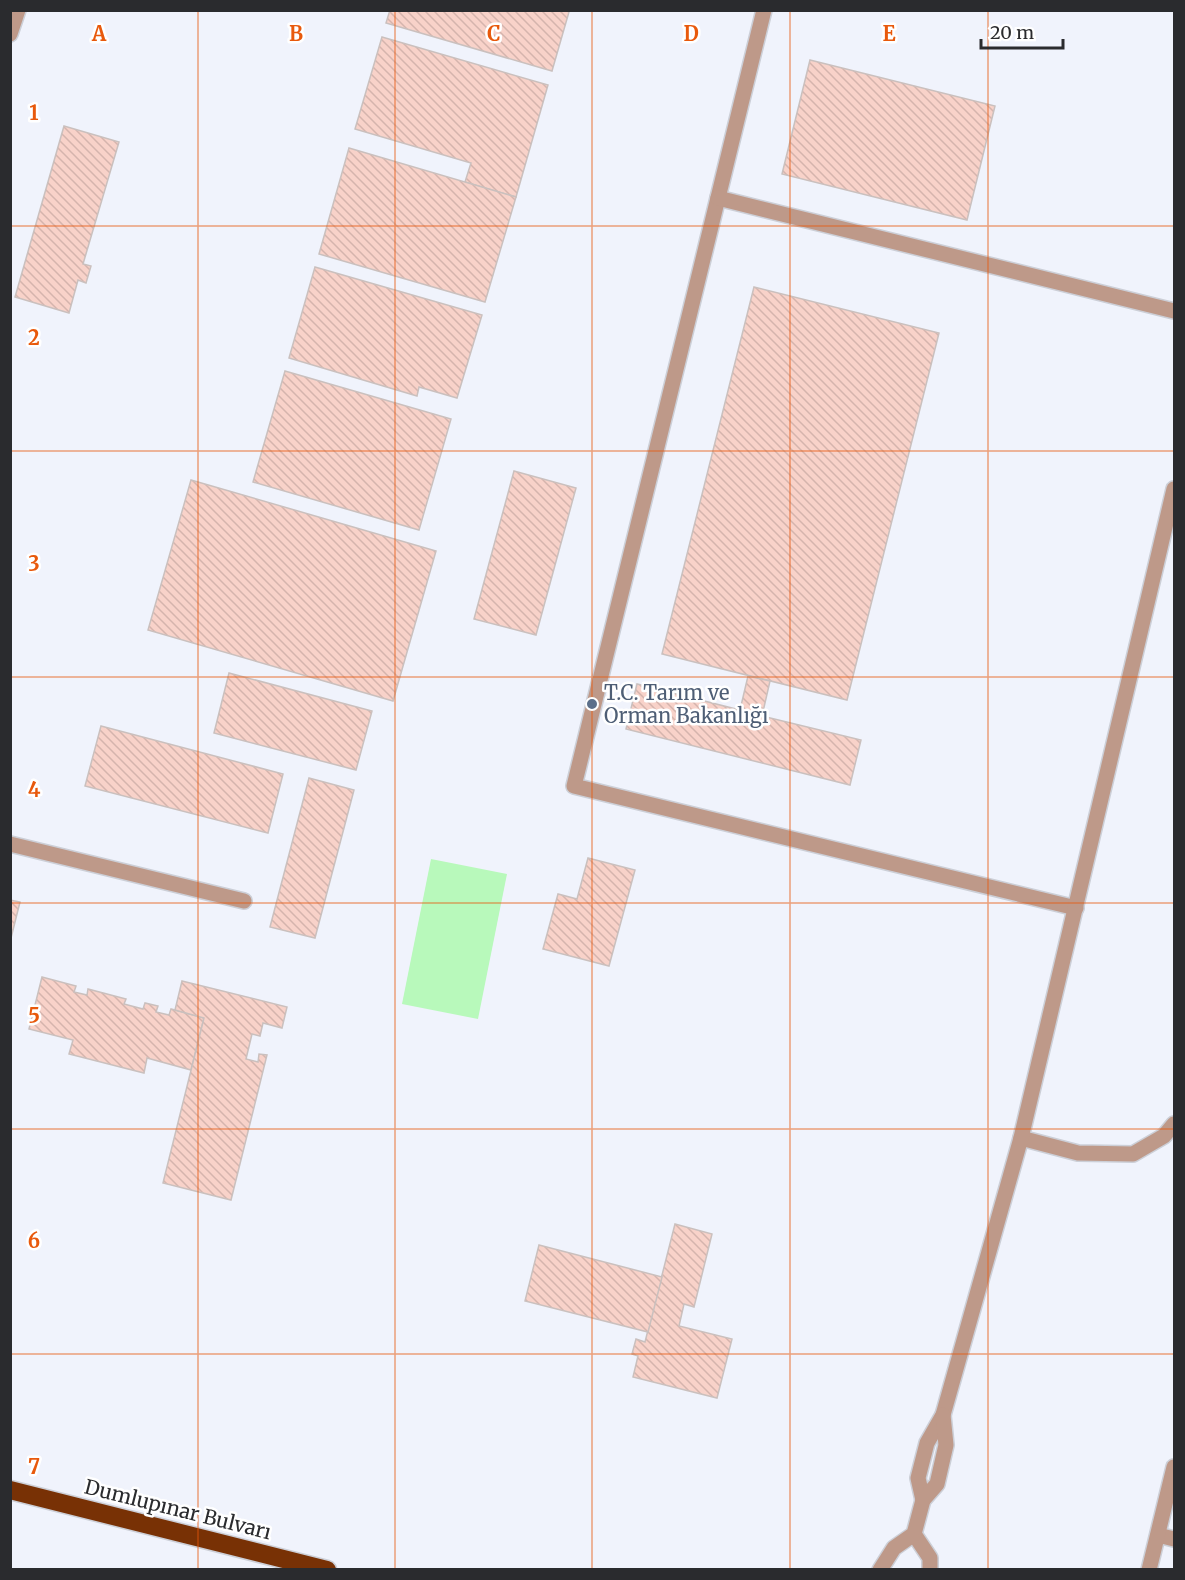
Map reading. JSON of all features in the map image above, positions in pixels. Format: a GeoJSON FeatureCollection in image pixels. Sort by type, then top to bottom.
{"type":"FeatureCollection","features":[{"type":"Feature","properties":{"kind":"highway","name":"Dumlupınar Bulvarı"},"geometry":{"type":"LineString","coordinates":[[13,1490],[327,1569]]}},
{"type":"Feature","properties":{"kind":"street"},"geometry":{"type":"LineString","coordinates":[[10,34],[18,10]]}},
{"type":"Feature","properties":{"kind":"street"},"geometry":{"type":"LineString","coordinates":[[764,10],[574,786],[1076,908]]}},
{"type":"Feature","properties":{"kind":"street"},"geometry":{"type":"LineString","coordinates":[[718,198],[1174,311]]}},
{"type":"Feature","properties":{"kind":"street"},"geometry":{"type":"LineString","coordinates":[[880,1569],[894,1548],[914,1534],[923,1500],[918,1478],[927,1443],[943,1415],[1021,1138],[1174,489]]}},
{"type":"Feature","properties":{"kind":"street"},"geometry":{"type":"LineString","coordinates":[[10,844],[244,901]]}},
{"type":"Feature","properties":{"kind":"street"},"geometry":{"type":"LineString","coordinates":[[1021,1138],[1077,1153],[1132,1154],[1164,1136],[1174,1124]]}},
{"type":"Feature","properties":{"kind":"street"},"geometry":{"type":"LineString","coordinates":[[1149,1569],[1174,1467]]}},
{"type":"Feature","properties":{"kind":"street"},"geometry":{"type":"LineString","coordinates":[[914,1534],[930,1558],[930,1569]]}},
{"type":"Feature","properties":{"kind":"street"},"geometry":{"type":"LineString","coordinates":[[1158,1535],[1174,1539]]}},
{"type":"Feature","properties":{"kind":"green space"},"geometry":{"type":"Polygon","coordinates":[[[431,859],[507,874],[478,1019],[402,1004],[431,859]]]}},
{"type":"Feature","properties":{"kind":"building"},"geometry":{"type":"Polygon","coordinates":[[[390,10],[565,10],[569,12],[552,71],[386,23],[390,10]]]}},
{"type":"Feature","properties":{"kind":"building"},"geometry":{"type":"Polygon","coordinates":[[[382,37],[548,85],[516,197],[465,182],[471,163],[355,129],[382,37]]]}},
{"type":"Feature","properties":{"kind":"building"},"geometry":{"type":"Polygon","coordinates":[[[810,60],[995,106],[967,220],[782,174],[810,60]]]}},
{"type":"Feature","properties":{"kind":"building"},"geometry":{"type":"Polygon","coordinates":[[[64,126],[119,142],[83,264],[91,266],[86,283],[78,280],[69,313],[15,297],[64,126]]]}},
{"type":"Feature","properties":{"kind":"building"},"geometry":{"type":"Polygon","coordinates":[[[349,148],[516,197],[485,302],[319,254],[349,148]]]}},
{"type":"Feature","properties":{"kind":"building"},"geometry":{"type":"Polygon","coordinates":[[[315,267],[482,315],[457,398],[419,387],[417,396],[289,358],[315,267]]]}},
{"type":"Feature","properties":{"kind":"building"},"geometry":{"type":"Polygon","coordinates":[[[754,287],[939,333],[847,700],[662,654],[754,287]]]}},
{"type":"Feature","properties":{"kind":"building"},"geometry":{"type":"Polygon","coordinates":[[[285,371],[451,419],[419,530],[253,482],[285,371]]]}},
{"type":"Feature","properties":{"kind":"building"},"geometry":{"type":"Polygon","coordinates":[[[514,471],[576,488],[536,635],[474,619],[514,471]]]}},
{"type":"Feature","properties":{"kind":"building"},"geometry":{"type":"Polygon","coordinates":[[[191,480],[436,551],[393,701],[148,630],[191,480]]]}},
{"type":"Feature","properties":{"kind":"building"},"geometry":{"type":"Polygon","coordinates":[[[229,673],[372,711],[356,770],[214,733],[229,673]]]}},
{"type":"Feature","properties":{"kind":"building"},"geometry":{"type":"Polygon","coordinates":[[[748,676],[770,681],[762,716],[861,740],[850,785],[626,729],[637,684],[740,710],[748,676]]]}},
{"type":"Feature","properties":{"kind":"building"},"geometry":{"type":"Polygon","coordinates":[[[101,726],[283,774],[268,833],[85,786],[101,726]]]}},
{"type":"Feature","properties":{"kind":"building"},"geometry":{"type":"Polygon","coordinates":[[[309,778],[354,790],[315,938],[270,927],[309,778]]]}},
{"type":"Feature","properties":{"kind":"building"},"geometry":{"type":"Polygon","coordinates":[[[588,858],[635,870],[609,966],[543,949],[558,894],[577,899],[588,858]]]}},
{"type":"Feature","properties":{"kind":"building"},"geometry":{"type":"Polygon","coordinates":[[[10,900],[20,902],[10,942],[10,900]]]}},
{"type":"Feature","properties":{"kind":"building"},"geometry":{"type":"Polygon","coordinates":[[[42,977],[76,986],[74,992],[87,995],[88,989],[126,999],[124,1004],[143,1009],[145,1003],[158,1006],[156,1012],[169,1015],[171,1009],[204,1018],[191,1070],[147,1058],[144,1073],[69,1054],[73,1040],[29,1029],[42,977]]]}},
{"type":"Feature","properties":{"kind":"building"},"geometry":{"type":"Polygon","coordinates":[[[182,981],[287,1007],[282,1028],[263,1023],[260,1036],[252,1034],[246,1059],[258,1062],[259,1054],[267,1055],[231,1200],[163,1183],[204,1018],[175,1010],[182,981]]]}},
{"type":"Feature","properties":{"kind":"building"},"geometry":{"type":"Polygon","coordinates":[[[675,1224],[712,1234],[694,1307],[684,1304],[679,1326],[732,1339],[717,1398],[633,1377],[638,1356],[632,1354],[636,1339],[645,1342],[675,1224]]]}},
{"type":"Feature","properties":{"kind":"building"},"geometry":{"type":"Polygon","coordinates":[[[539,1245],[662,1277],[648,1332],[525,1301],[539,1245]]]}},
{"type":"Feature","properties":{"kind":"place","name":"T.C. Tarım ve Orman Bakanlığı"},"geometry":{"type":"Point","coordinates":[592,704]}}]}
